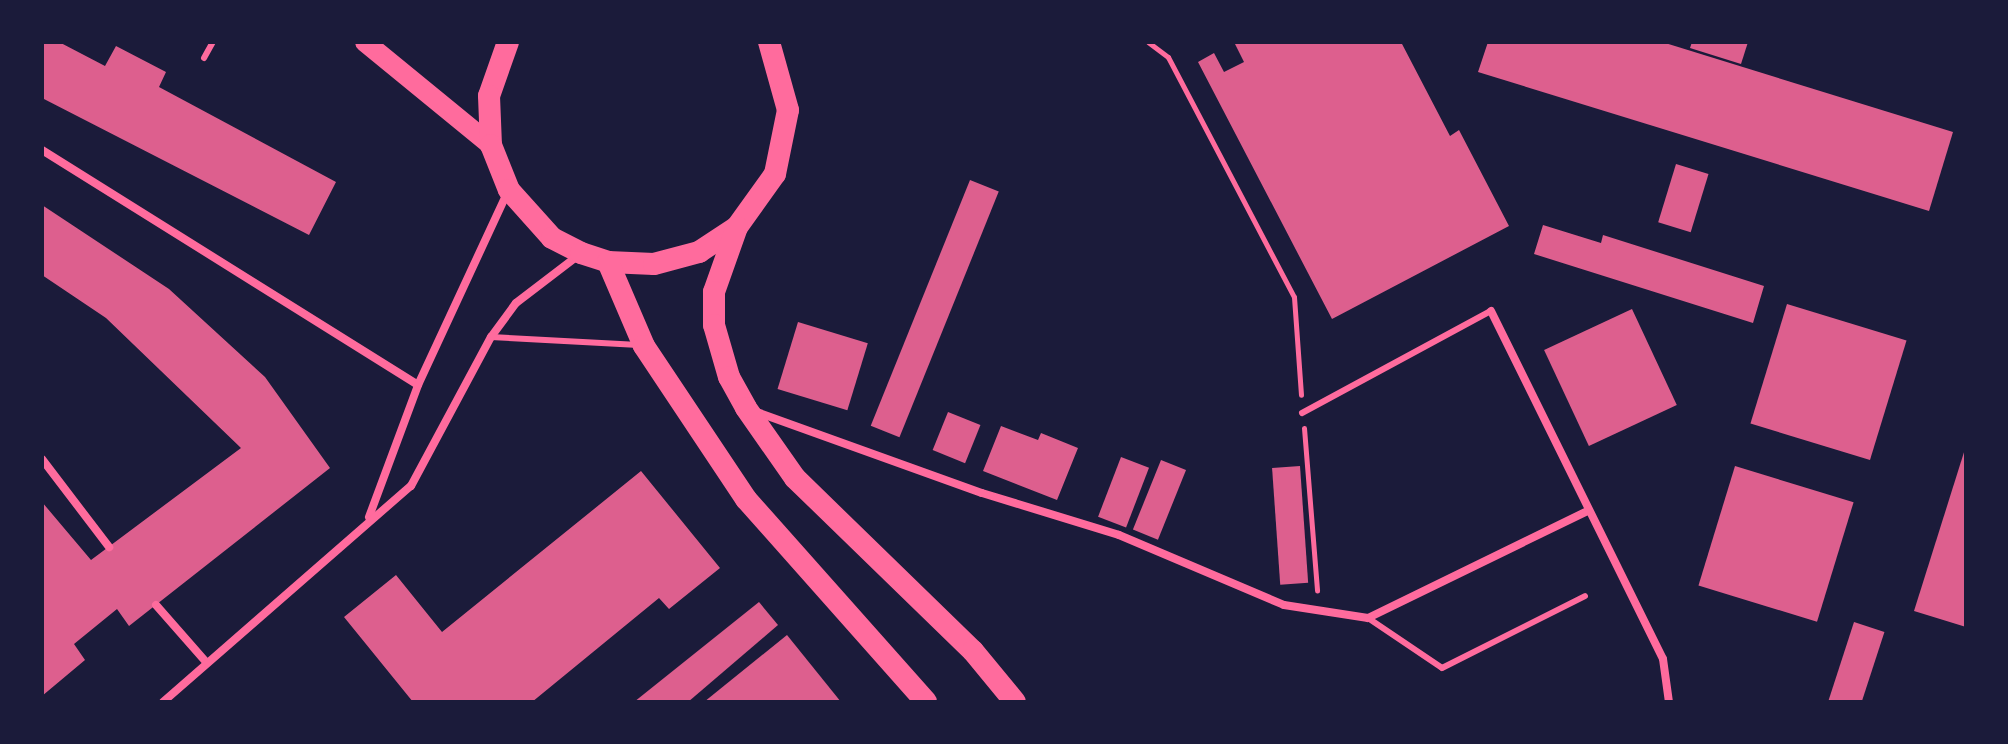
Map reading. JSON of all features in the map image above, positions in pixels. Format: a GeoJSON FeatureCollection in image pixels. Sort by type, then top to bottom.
{"type":"FeatureCollection","features":[{"type":"Feature","properties":{"kind":"highway"},"geometry":{"type":"LineString","coordinates":[[508,42],[489,96],[491,145],[509,190],[552,238],[608,262],[654,264],[699,252],[737,227]]}},
{"type":"Feature","properties":{"kind":"highway"},"geometry":{"type":"LineString","coordinates":[[769,42],[788,110],[775,174],[737,227],[714,292],[714,325],[729,377],[746,408],[795,478],[973,651],[1015,702]]}},
{"type":"Feature","properties":{"kind":"highway"},"geometry":{"type":"LineString","coordinates":[[608,262],[644,346],[746,499],[926,702]]}},
{"type":"Feature","properties":{"kind":"main road"},"geometry":{"type":"LineString","coordinates":[[365,42],[491,145]]}},
{"type":"Feature","properties":{"kind":"street"},"geometry":{"type":"LineString","coordinates":[[42,150],[418,385]]}},
{"type":"Feature","properties":{"kind":"street"},"geometry":{"type":"LineString","coordinates":[[368,519],[418,385],[509,190]]}},
{"type":"Feature","properties":{"kind":"street"},"geometry":{"type":"LineString","coordinates":[[163,702],[368,519],[411,486],[491,337],[516,303],[581,253]]}},
{"type":"Feature","properties":{"kind":"street"},"geometry":{"type":"LineString","coordinates":[[1491,311],[1587,511],[1663,659],[1669,702]]}},
{"type":"Feature","properties":{"kind":"street"},"geometry":{"type":"LineString","coordinates":[[746,408],[982,493],[1119,535],[1284,605],[1368,618],[1587,511]]}},
{"type":"Feature","properties":{"kind":"street"},"geometry":{"type":"LineString","coordinates":[[42,459],[109,547]]}},
{"type":"Feature","properties":{"kind":"street"},"geometry":{"type":"LineString","coordinates":[[156,605],[207,663]]}},
{"type":"Feature","properties":{"kind":"lane"},"geometry":{"type":"LineString","coordinates":[[204,58],[213,42]]}},
{"type":"Feature","properties":{"kind":"lane"},"geometry":{"type":"LineString","coordinates":[[1302,413],[1491,311]]}},
{"type":"Feature","properties":{"kind":"lane"},"geometry":{"type":"LineString","coordinates":[[491,337],[644,346]]}},
{"type":"Feature","properties":{"kind":"lane"},"geometry":{"type":"LineString","coordinates":[[1368,618],[1442,668],[1585,596]]}},
{"type":"Feature","properties":{"kind":"path"},"geometry":{"type":"LineString","coordinates":[[1148,42],[1168,57],[1294,297],[1319,611]]}},
{"type":"Feature","properties":{"kind":"building"},"geometry":{"type":"Polygon","coordinates":[[[42,42],[59,42],[105,66],[116,46],[166,72],[159,87],[336,182],[309,235],[42,98],[42,42]]]}},
{"type":"Feature","properties":{"kind":"building"},"geometry":{"type":"Polygon","coordinates":[[[1234,42],[1401,42],[1450,136],[1459,130],[1509,226],[1332,319],[1198,62],[1214,53],[1224,72],[1244,62],[1234,42]]]}},
{"type":"Feature","properties":{"kind":"building"},"geometry":{"type":"Polygon","coordinates":[[[1488,42],[1662,42],[1953,132],[1929,211],[1478,72],[1488,42]]]}},
{"type":"Feature","properties":{"kind":"building"},"geometry":{"type":"Polygon","coordinates":[[[1692,42],[1748,42],[1741,64],[1690,48],[1692,42]]]}},
{"type":"Feature","properties":{"kind":"building"},"geometry":{"type":"Polygon","coordinates":[[[1676,164],[1709,174],[1691,232],[1658,222],[1676,164]]]}},
{"type":"Feature","properties":{"kind":"building"},"geometry":{"type":"Polygon","coordinates":[[[970,180],[999,192],[899,437],[871,426],[970,180]]]}},
{"type":"Feature","properties":{"kind":"building"},"geometry":{"type":"Polygon","coordinates":[[[42,205],[169,289],[265,377],[330,468],[129,626],[117,609],[74,644],[85,660],[42,696],[42,502],[91,560],[241,448],[106,318],[42,275],[42,205]]]}},
{"type":"Feature","properties":{"kind":"building"},"geometry":{"type":"Polygon","coordinates":[[[1543,225],[1601,243],[1603,235],[1764,286],[1753,323],[1534,254],[1543,225]]]}},
{"type":"Feature","properties":{"kind":"building"},"geometry":{"type":"Polygon","coordinates":[[[1787,304],[1907,341],[1870,460],[1750,424],[1787,304]]]}},
{"type":"Feature","properties":{"kind":"building"},"geometry":{"type":"Polygon","coordinates":[[[1632,309],[1677,405],[1589,446],[1544,350],[1632,309]]]}},
{"type":"Feature","properties":{"kind":"building"},"geometry":{"type":"Polygon","coordinates":[[[798,322],[868,343],[847,410],[778,389],[798,322]]]}},
{"type":"Feature","properties":{"kind":"building"},"geometry":{"type":"Polygon","coordinates":[[[948,412],[980,425],[965,463],[933,450],[948,412]]]}},
{"type":"Feature","properties":{"kind":"building"},"geometry":{"type":"Polygon","coordinates":[[[1001,426],[1038,440],[1041,433],[1078,448],[1057,500],[983,471],[1001,426]]]}},
{"type":"Feature","properties":{"kind":"building"},"geometry":{"type":"Polygon","coordinates":[[[1966,449],[1966,627],[1914,611],[1966,449]]]}},
{"type":"Feature","properties":{"kind":"building"},"geometry":{"type":"Polygon","coordinates":[[[1121,457],[1149,468],[1126,528],[1098,517],[1121,457]]]}},
{"type":"Feature","properties":{"kind":"building"},"geometry":{"type":"Polygon","coordinates":[[[1161,460],[1186,470],[1158,540],[1133,530],[1161,460]]]}},
{"type":"Feature","properties":{"kind":"building"},"geometry":{"type":"Polygon","coordinates":[[[1300,466],[1308,583],[1280,585],[1272,468],[1300,466]]]}},
{"type":"Feature","properties":{"kind":"building"},"geometry":{"type":"Polygon","coordinates":[[[1735,466],[1854,502],[1817,622],[1698,586],[1735,466]]]}},
{"type":"Feature","properties":{"kind":"building"},"geometry":{"type":"Polygon","coordinates":[[[641,471],[720,568],[669,609],[659,598],[532,702],[413,702],[344,617],[396,575],[442,632],[641,471]]]}},
{"type":"Feature","properties":{"kind":"building"},"geometry":{"type":"Polygon","coordinates":[[[759,602],[778,625],[688,702],[634,702],[759,602]]]}},
{"type":"Feature","properties":{"kind":"building"},"geometry":{"type":"Polygon","coordinates":[[[1854,622],[1884,632],[1862,702],[1828,702],[1854,622]]]}},
{"type":"Feature","properties":{"kind":"building"},"geometry":{"type":"Polygon","coordinates":[[[787,635],[841,702],[704,702],[787,635]]]}}]}
